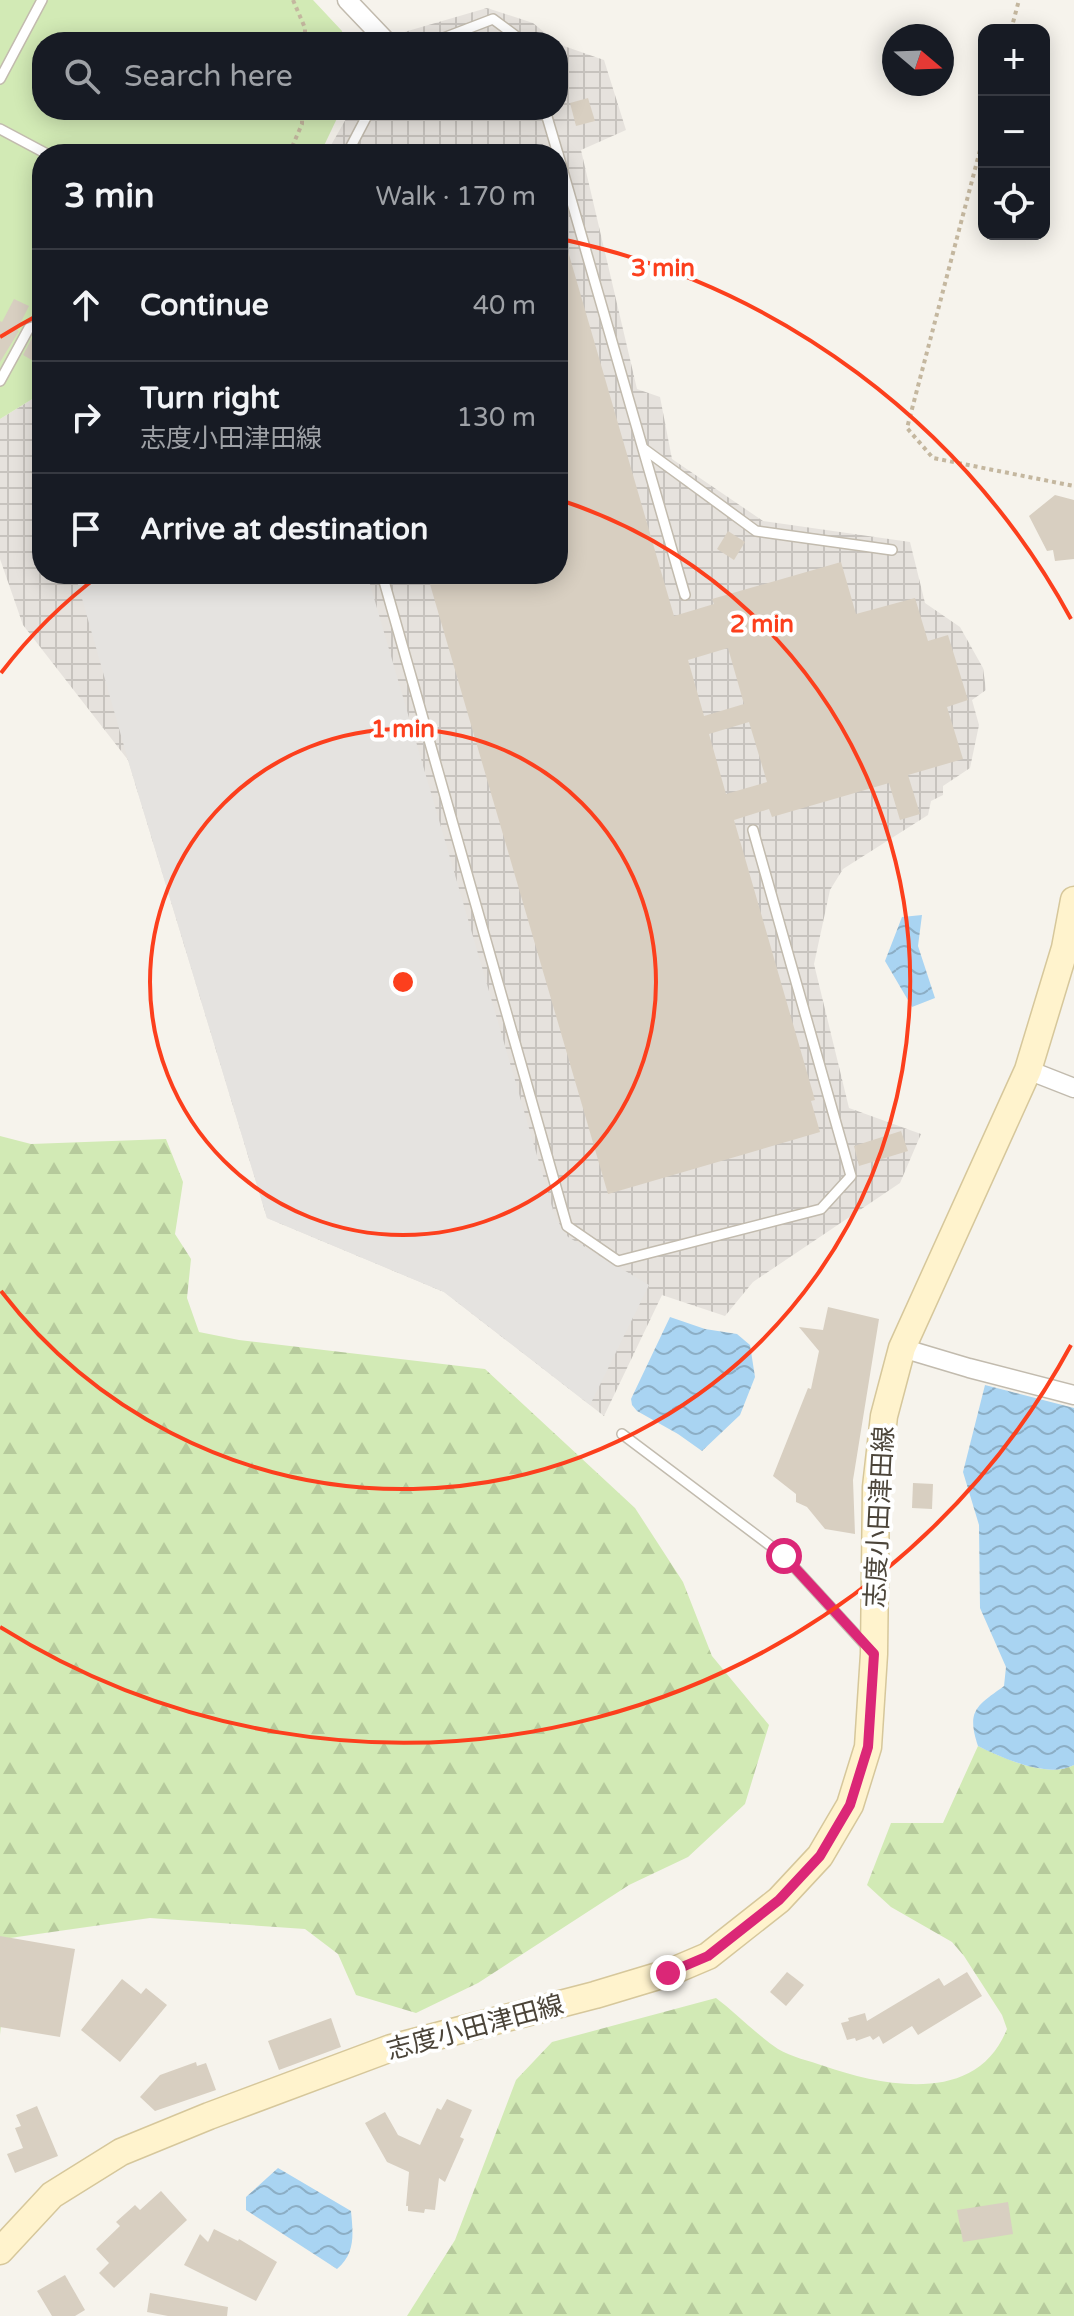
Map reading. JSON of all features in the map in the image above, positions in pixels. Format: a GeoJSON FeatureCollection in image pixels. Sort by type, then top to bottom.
{"type":"FeatureCollection","features":[{"type":"Feature","properties":{"kind":"main road","name":"志度小田津田線"},"geometry":{"type":"LineString","coordinates":[[0,2251],[52,2195],[121,2152],[391,2048],[595,1995],[668,1973],[708,1956],[779,1900],[820,1856],[850,1805],[868,1747],[874,1654],[876,1487],[884,1416],[902,1348],[1028,1070],[1065,948],[1074,900]]}},
{"type":"Feature","properties":{"kind":"street"},"geometry":{"type":"LineString","coordinates":[[347,0],[377,32]]}},
{"type":"Feature","properties":{"kind":"street"},"geometry":{"type":"LineString","coordinates":[[1028,1070],[1074,1088]]}},
{"type":"Feature","properties":{"kind":"street"},"geometry":{"type":"LineString","coordinates":[[902,1348],[1074,1395]]}},
{"type":"Feature","properties":{"kind":"lane"},"geometry":{"type":"LineString","coordinates":[[0,79],[42,0]]}},
{"type":"Feature","properties":{"kind":"lane"},"geometry":{"type":"LineString","coordinates":[[459,32],[493,19],[511,32]]}},
{"type":"Feature","properties":{"kind":"lane"},"geometry":{"type":"LineString","coordinates":[[352,144],[365,120]]}},
{"type":"Feature","properties":{"kind":"lane"},"geometry":{"type":"LineString","coordinates":[[548,120],[555,144]]}},
{"type":"Feature","properties":{"kind":"lane"},"geometry":{"type":"LineString","coordinates":[[0,129],[32,146]]}},
{"type":"Feature","properties":{"kind":"lane"},"geometry":{"type":"LineString","coordinates":[[568,189],[685,595]]}},
{"type":"Feature","properties":{"kind":"lane"},"geometry":{"type":"LineString","coordinates":[[0,381],[32,327]]}},
{"type":"Feature","properties":{"kind":"lane"},"geometry":{"type":"LineString","coordinates":[[642,448],[756,531],[892,550]]}},
{"type":"Feature","properties":{"kind":"lane"},"geometry":{"type":"LineString","coordinates":[[385,584],[567,1226],[618,1261],[821,1209],[851,1176],[753,830]]}},
{"type":"Feature","properties":{"kind":"lane"},"geometry":{"type":"LineString","coordinates":[[622,1434],[784,1556],[874,1654]]}},
{"type":"Feature","properties":{"kind":"path"},"geometry":{"type":"LineString","coordinates":[[293,0],[305,32]]}},
{"type":"Feature","properties":{"kind":"path"},"geometry":{"type":"LineString","coordinates":[[1013,24],[1019,0]]}},
{"type":"Feature","properties":{"kind":"path"},"geometry":{"type":"LineString","coordinates":[[293,144],[302,120]]}},
{"type":"Feature","properties":{"kind":"path"},"geometry":{"type":"LineString","coordinates":[[978,158],[907,428],[933,458],[1074,486]]}},
{"type":"Feature","properties":{"kind":"shaded area"},"geometry":{"type":"Polygon","coordinates":[[[487,8],[533,23],[544,32],[404,32],[487,8]]]}},
{"type":"Feature","properties":{"kind":"shaded area"},"geometry":{"type":"Polygon","coordinates":[[[568,47],[604,60],[626,130],[581,150],[637,389],[660,397],[672,459],[763,521],[910,542],[925,603],[960,627],[983,668],[986,690],[972,700],[979,725],[970,768],[943,786],[943,795],[931,801],[928,815],[843,869],[830,890],[814,964],[849,1108],[921,1134],[900,1183],[753,1282],[725,1316],[662,1295],[604,1416],[444,1292],[267,1218],[128,760],[23,625],[0,559],[0,419],[32,399],[32,584],[568,584],[568,144],[332,144],[345,120],[568,120],[568,47]]]}},
{"type":"Feature","properties":{"kind":"shaded area"},"geometry":{"type":"Polygon","coordinates":[[[78,584],[370,584],[555,1217],[568,1237],[649,1285],[590,1405],[444,1292],[267,1218],[78,584]]]}},
{"type":"Feature","properties":{"kind":"green space"},"geometry":{"type":"Polygon","coordinates":[[[0,0],[313,0],[342,32],[32,32],[32,120],[336,120],[325,144],[32,144],[32,399],[0,419],[0,0]]]}},
{"type":"Feature","properties":{"kind":"green space"},"geometry":{"type":"Polygon","coordinates":[[[0,1136],[31,1144],[166,1139],[183,1182],[175,1234],[191,1259],[187,1298],[199,1332],[239,1340],[485,1369],[635,1508],[683,1582],[712,1656],[769,1725],[745,1804],[688,1857],[629,1885],[478,1983],[416,2013],[356,1995],[338,1954],[305,1929],[150,1918],[10,1938],[0,2035],[0,1136]]]}},
{"type":"Feature","properties":{"kind":"green space"},"geometry":{"type":"Polygon","coordinates":[[[978,1746],[1039,1768],[1052,1770],[1074,1765],[1074,2316],[407,2316],[455,2240],[516,2080],[552,2042],[716,1998],[783,2052],[874,2080],[927,2084],[952,2080],[974,2070],[993,2053],[1007,2029],[1002,2015],[964,1956],[952,1942],[891,1907],[867,1885],[891,1823],[943,1823],[978,1746]]]}},
{"type":"Feature","properties":{"kind":"water"},"geometry":{"type":"Polygon","coordinates":[[[922,915],[918,946],[935,998],[912,1007],[885,961],[902,917],[922,915]]]}},
{"type":"Feature","properties":{"kind":"water"},"geometry":{"type":"Polygon","coordinates":[[[670,1317],[705,1329],[737,1334],[750,1345],[755,1377],[740,1415],[702,1451],[632,1405],[631,1399],[670,1317]]]}},
{"type":"Feature","properties":{"kind":"water"},"geometry":{"type":"Polygon","coordinates":[[[985,1385],[1074,1408],[1074,1765],[1063,1769],[1051,1770],[1012,1761],[978,1746],[975,1734],[973,1724],[976,1710],[1004,1686],[1006,1667],[980,1608],[979,1525],[963,1472],[985,1385]]]}},
{"type":"Feature","properties":{"kind":"water"},"geometry":{"type":"Polygon","coordinates":[[[278,2168],[351,2211],[350,2249],[337,2269],[246,2210],[246,2197],[278,2168]]]}},
{"type":"Feature","properties":{"kind":"building"},"geometry":{"type":"Polygon","coordinates":[[[588,98],[595,121],[576,126],[570,103],[588,98]]]}},
{"type":"Feature","properties":{"kind":"building"},"geometry":{"type":"Polygon","coordinates":[[[568,251],[674,616],[714,604],[712,599],[841,562],[856,614],[915,598],[928,641],[948,635],[968,700],[947,707],[963,759],[908,775],[920,814],[900,820],[889,783],[772,817],[769,809],[734,820],[815,1100],[811,1101],[820,1132],[608,1194],[430,584],[568,584],[568,251]],[[728,648],[688,660],[704,716],[744,704],[728,648]],[[749,722],[709,734],[726,794],[767,782],[749,722]]]}},
{"type":"Feature","properties":{"kind":"building"},"geometry":{"type":"Polygon","coordinates":[[[14,299],[29,306],[19,331],[0,362],[0,321],[14,299]]]}},
{"type":"Feature","properties":{"kind":"building"},"geometry":{"type":"Polygon","coordinates":[[[32,338],[32,360],[23,355],[32,338]]]}},
{"type":"Feature","properties":{"kind":"building"},"geometry":{"type":"Polygon","coordinates":[[[1055,495],[1074,500],[1074,559],[1055,561],[1053,550],[1047,551],[1029,516],[1055,495]]]}},
{"type":"Feature","properties":{"kind":"building"},"geometry":{"type":"Polygon","coordinates":[[[728,531],[745,542],[734,560],[717,549],[728,531]]]}},
{"type":"Feature","properties":{"kind":"building"},"geometry":{"type":"Polygon","coordinates":[[[901,1131],[908,1151],[859,1166],[854,1146],[901,1131]]]}},
{"type":"Feature","properties":{"kind":"building"},"geometry":{"type":"Polygon","coordinates":[[[828,1307],[879,1319],[853,1480],[855,1534],[825,1529],[807,1507],[796,1502],[796,1494],[773,1476],[808,1388],[811,1389],[819,1351],[799,1327],[823,1330],[828,1307]]]}},
{"type":"Feature","properties":{"kind":"building"},"geometry":{"type":"Polygon","coordinates":[[[913,1483],[933,1484],[932,1509],[912,1508],[913,1483]]]}},
{"type":"Feature","properties":{"kind":"building"},"geometry":{"type":"Polygon","coordinates":[[[0,1936],[75,1949],[60,2037],[0,2027],[0,1936]]]}},
{"type":"Feature","properties":{"kind":"building"},"geometry":{"type":"Polygon","coordinates":[[[787,1972],[804,1985],[786,2006],[770,1992],[787,1972]]]}},
{"type":"Feature","properties":{"kind":"building"},"geometry":{"type":"Polygon","coordinates":[[[967,1972],[982,1996],[918,2035],[912,2026],[883,2044],[879,2036],[873,2040],[870,2036],[856,2041],[855,2038],[847,2040],[841,2023],[849,2021],[848,2018],[865,2013],[867,2021],[939,1978],[944,1986],[967,1972]]]}},
{"type":"Feature","properties":{"kind":"building"},"geometry":{"type":"Polygon","coordinates":[[[122,1979],[141,1994],[146,1988],[167,2005],[120,2062],[81,2030],[122,1979]]]}},
{"type":"Feature","properties":{"kind":"building"},"geometry":{"type":"Polygon","coordinates":[[[331,2018],[341,2047],[279,2070],[268,2041],[331,2018]]]}},
{"type":"Feature","properties":{"kind":"building"},"geometry":{"type":"Polygon","coordinates":[[[196,2062],[197,2066],[206,2063],[216,2090],[155,2111],[140,2097],[160,2075],[196,2062]]]}},
{"type":"Feature","properties":{"kind":"building"},"geometry":{"type":"Polygon","coordinates":[[[447,2099],[472,2110],[460,2137],[464,2139],[445,2182],[439,2178],[435,2210],[425,2209],[424,2213],[408,2211],[409,2172],[387,2162],[365,2123],[385,2112],[398,2135],[420,2145],[437,2108],[441,2110],[447,2099]]]}},
{"type":"Feature","properties":{"kind":"building"},"geometry":{"type":"Polygon","coordinates":[[[37,2106],[58,2156],[15,2173],[7,2154],[23,2148],[15,2128],[21,2126],[16,2115],[37,2106]]]}},
{"type":"Feature","properties":{"kind":"building"},"geometry":{"type":"Polygon","coordinates":[[[161,2191],[187,2220],[114,2288],[99,2273],[109,2263],[96,2249],[120,2226],[116,2222],[135,2205],[140,2210],[161,2191]]]}},
{"type":"Feature","properties":{"kind":"building"},"geometry":{"type":"Polygon","coordinates":[[[1008,2202],[1013,2234],[963,2242],[957,2210],[1008,2202]]]}},
{"type":"Feature","properties":{"kind":"building"},"geometry":{"type":"Polygon","coordinates":[[[214,2229],[239,2239],[277,2262],[256,2301],[184,2265],[200,2234],[208,2242],[214,2229]]]}},
{"type":"Feature","properties":{"kind":"building"},"geometry":{"type":"Polygon","coordinates":[[[65,2275],[85,2310],[75,2316],[52,2316],[37,2291],[65,2275]]]}},
{"type":"Feature","properties":{"kind":"building"},"geometry":{"type":"Polygon","coordinates":[[[150,2293],[228,2307],[227,2316],[168,2316],[147,2312],[150,2293]]]}},
{"type":"Feature","properties":{"kind":"route"},"geometry":{"type":"LineString","coordinates":[[668,1973],[708,1956],[779,1900],[820,1856],[850,1805],[868,1747],[874,1654],[784,1556]]}}]}
